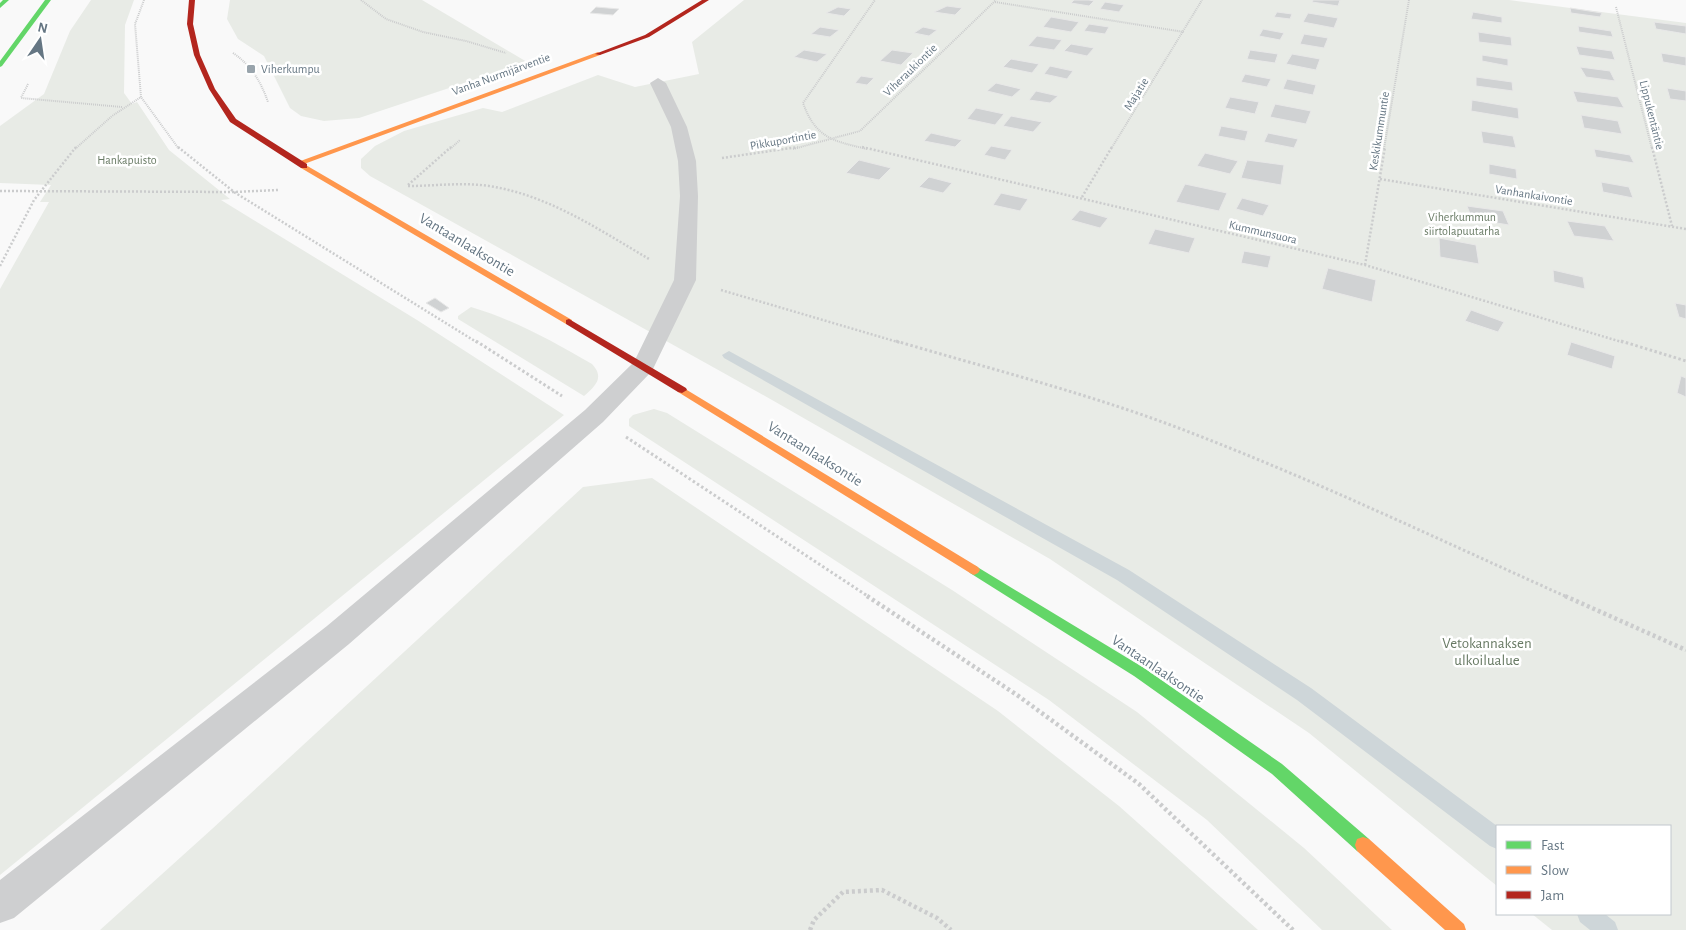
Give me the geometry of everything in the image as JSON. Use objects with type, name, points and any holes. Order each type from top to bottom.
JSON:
[{"type":"main road","points":[[0,6],[6,0]]},
{"type":"main road","points":[[0,65],[48,0]]},
{"type":"main road","name":"Vantaanlaaksontie","points":[[192,0],[190,24],[197,55],[212,89],[233,120],[299,163],[644,366],[1139,672],[1277,769],[1458,930]]},
{"type":"main road","name":"Vanha Nurmijärventie","points":[[299,163],[647,36],[706,0]]},
{"type":"lane","points":[[0,904],[338,634],[594,416],[644,366],[685,280],[689,196],[688,161],[679,127],[658,83]]},
{"type":"path","points":[[144,0],[135,24],[141,97],[177,147],[234,192],[384,283],[594,416],[1017,695],[1139,784],[1293,930]]},
{"type":"path","points":[[361,0],[386,19],[423,32],[466,41],[513,56]]},
{"type":"path","name":"Pikkuportintie","points":[[830,140],[807,116],[804,103],[874,0]]},
{"type":"path","name":"Majatie","points":[[1082,197],[1202,0]]},
{"type":"path","name":"Keskikummuntie","points":[[1365,265],[1409,0]]},
{"type":"path","points":[[995,1],[1184,32]]},
{"type":"path","name":"Viheraukiontie","points":[[830,140],[860,130],[995,1]]},
{"type":"path","name":"Lippukentäntie","points":[[1616,7],[1672,226]]},
{"type":"path","points":[[227,50],[243,59],[251,69],[264,88],[270,108]]},
{"type":"path","points":[[29,83],[21,98],[122,107]]},
{"type":"path","points":[[0,266],[39,192],[80,143],[122,107],[141,97]]},
{"type":"path","name":"Pikkuportintie","points":[[688,161],[792,149],[830,140]]},
{"type":"path","name":"Kummunsuora","points":[[830,140],[1082,197],[1365,265],[1686,362]]},
{"type":"path","name":"Vanhankaivontie","points":[[1380,179],[1686,229]]},
{"type":"path","points":[[401,186],[488,186],[530,196],[574,214],[685,280],[1081,396],[1188,432],[1273,466],[1686,650]]},
{"type":"path","points":[[0,191],[234,192],[280,190]]},
{"type":"path","points":[[810,930],[814,920],[844,892],[882,890],[937,918],[951,930]]},
{"type":"green space","name":"Hankapuisto","points":[[91,0],[134,0],[125,25],[124,93],[132,104],[137,102],[169,150],[230,199],[221,200],[417,320],[564,415],[0,875],[0,289],[49,202],[40,202],[51,185],[0,183],[0,126],[44,94],[70,31]]},
{"type":"green space","points":[[230,0],[422,0],[527,62],[359,118],[324,121],[301,116],[290,108],[264,56],[238,39],[227,19]]},
{"type":"green space","points":[[744,0],[1509,0],[1686,23],[1686,930],[1552,930],[1533,915],[1671,915],[1671,825],[1496,825],[1496,885],[1309,733],[1050,559],[765,396],[370,176],[361,168],[361,159],[375,146],[404,131],[483,108],[502,112],[598,75],[635,87],[699,74],[692,42]]},
{"type":"green space","points":[[471,307],[487,312],[548,339],[592,364],[598,373],[597,382],[584,396],[458,319],[458,316]]},
{"type":"green space","points":[[654,409],[667,413],[952,590],[1137,712],[1304,848],[1392,930],[1322,930],[1207,820],[1049,700],[629,426],[629,419],[633,415]]},
{"type":"green space","points":[[652,478],[998,711],[1119,806],[1258,930],[100,930],[583,487]]},
{"type":"building","points":[[1074,0],[1094,1],[1089,6],[1071,3]]},
{"type":"building","points":[[1313,0],[1340,0],[1338,6],[1312,2]]},
{"type":"building","points":[[1105,2],[1124,5],[1119,12],[1100,9]]},
{"type":"building","points":[[947,6],[962,8],[955,15],[934,12]]},
{"type":"building","points":[[596,7],[619,9],[613,15],[590,13]]},
{"type":"building","points":[[838,7],[851,9],[844,16],[826,13]]},
{"type":"building","points":[[1570,8],[1602,13],[1600,17],[1571,13]]},
{"type":"building","points":[[1277,12],[1292,14],[1290,19],[1274,17]]},
{"type":"building","points":[[1473,12],[1502,17],[1502,23],[1471,19]]},
{"type":"building","points":[[1308,13],[1338,18],[1334,28],[1303,22]]},
{"type":"building","points":[[1051,17],[1079,22],[1071,32],[1043,27]]},
{"type":"building","points":[[1654,22],[1686,26],[1686,34],[1656,29]]},
{"type":"building","points":[[1089,24],[1109,27],[1105,34],[1084,31]]},
{"type":"building","points":[[1578,26],[1611,31],[1613,37],[1579,32]]},
{"type":"building","points":[[820,27],[839,30],[830,37],[811,34]]},
{"type":"building","points":[[923,27],[937,30],[929,36],[914,33]]},
{"type":"building","points":[[1263,29],[1284,33],[1280,40],[1259,36]]},
{"type":"building","points":[[1478,32],[1511,37],[1512,46],[1479,42]]},
{"type":"building","points":[[1304,34],[1328,38],[1324,48],[1300,44]]},
{"type":"building","points":[[1037,36],[1062,40],[1054,50],[1028,46]]},
{"type":"building","points":[[1071,44],[1094,48],[1087,56],[1064,51]]},
{"type":"building","points":[[1576,46],[1612,51],[1615,60],[1579,55]]},
{"type":"building","points":[[804,50],[827,54],[817,62],[794,57]]},
{"type":"building","points":[[892,50],[913,53],[901,65],[880,61]]},
{"type":"building","points":[[1250,50],[1278,54],[1275,63],[1247,59]]},
{"type":"building","points":[[1661,53],[1686,57],[1686,66],[1663,62]]},
{"type":"building","points":[[1292,54],[1320,59],[1316,70],[1286,64]]},
{"type":"building","points":[[1482,55],[1508,59],[1508,66],[1482,61]]},
{"type":"building","points":[[1011,59],[1039,64],[1032,73],[1003,67]]},
{"type":"building","points":[[1050,66],[1073,71],[1067,79],[1044,74]]},
{"type":"building","points":[[1580,67],[1610,71],[1615,81],[1586,77]]},
{"type":"building","points":[[1245,74],[1271,79],[1267,87],[1241,82]]},
{"type":"building","points":[[861,76],[874,78],[867,85],[855,83]]},
{"type":"building","points":[[1476,77],[1512,82],[1513,91],[1476,86]]},
{"type":"building","points":[[1287,79],[1316,85],[1313,95],[1283,89]]},
{"type":"building","points":[[996,83],[1021,89],[1012,97],[987,91]]},
{"type":"building","points":[[1667,88],[1686,91],[1686,101],[1670,99]]},
{"type":"building","points":[[1036,91],[1058,96],[1050,103],[1029,100]]},
{"type":"building","points":[[1573,91],[1618,97],[1624,108],[1577,102]]},
{"type":"building","points":[[1230,97],[1259,102],[1255,114],[1225,108]]},
{"type":"building","points":[[1472,100],[1518,108],[1519,119],[1471,111]]},
{"type":"building","points":[[1275,104],[1311,111],[1306,124],[1270,117]]},
{"type":"building","points":[[976,108],[1004,114],[995,125],[967,119]]},
{"type":"building","points":[[1581,115],[1618,121],[1622,134],[1584,128]]},
{"type":"building","points":[[1011,116],[1042,122],[1033,132],[1003,126]]},
{"type":"building","points":[[1221,126],[1248,131],[1245,141],[1218,136]]},
{"type":"building","points":[[1481,131],[1513,136],[1516,148],[1483,143]]},
{"type":"building","points":[[931,133],[962,140],[955,147],[924,141]]},
{"type":"building","points":[[1268,133],[1298,139],[1294,148],[1264,142]]},
{"type":"building","points":[[991,146],[1012,150],[1005,160],[984,155]]},
{"type":"building","points":[[1594,149],[1630,155],[1634,163],[1596,157]]},
{"type":"building","points":[[1205,153],[1238,161],[1230,174],[1197,166]]},
{"type":"building","points":[[859,160],[891,168],[879,180],[846,173]]},
{"type":"building","points":[[1247,160],[1284,165],[1281,185],[1241,178]]},
{"type":"building","points":[[1489,164],[1516,169],[1517,179],[1489,174]]},
{"type":"building","points":[[929,177],[952,183],[943,193],[919,187]]},
{"type":"building","points":[[1601,182],[1629,187],[1633,198],[1603,192]]},
{"type":"building","points":[[1185,184],[1227,193],[1219,211],[1176,202]]},
{"type":"building","points":[[1001,193],[1028,199],[1020,211],[993,205]]},
{"type":"building","points":[[1242,198],[1269,205],[1263,216],[1236,209]]},
{"type":"building","points":[[1467,206],[1503,211],[1509,225],[1472,219]]},
{"type":"building","points":[[1080,210],[1108,218],[1100,228],[1071,220]]},
{"type":"building","points":[[1567,221],[1605,226],[1614,241],[1574,236]]},
{"type":"building","points":[[1155,229],[1195,238],[1189,253],[1148,244]]},
{"type":"building","points":[[1439,238],[1476,245],[1479,264],[1440,257]]},
{"type":"building","points":[[1244,251],[1271,256],[1268,268],[1241,263]]},
{"type":"building","points":[[1328,268],[1376,280],[1372,302],[1322,289]]},
{"type":"building","points":[[1553,270],[1583,277],[1585,289],[1554,282]]},
{"type":"building","points":[[435,298],[449,308],[441,312],[426,303]]},
{"type":"building","points":[[1675,303],[1686,305],[1686,319],[1679,317]]},
{"type":"building","points":[[1471,310],[1504,322],[1498,332],[1465,321]]},
{"type":"building","points":[[1571,342],[1615,356],[1612,369],[1567,355]]},
{"type":"building","points":[[1681,376],[1686,378],[1686,397],[1677,393]]},
{"type":"waterway","points":[[729,355],[1123,575],[1304,694],[1496,838]]},
{"type":"waterway","points":[[1589,915],[1607,930]]},
{"type":"traffic: fast","points":[[0,6],[6,0]]},
{"type":"traffic: fast","points":[[0,65],[48,0]]},
{"type":"traffic: fast","points":[[974,570],[1139,672],[1277,769],[1363,845]]},
{"type":"traffic: slow","points":[[299,163],[598,54]]},
{"type":"traffic: slow","points":[[304,166],[569,322]]},
{"type":"traffic: slow","points":[[682,390],[974,570]]},
{"type":"traffic: slow","points":[[1363,845],[1458,930]]},
{"type":"traffic: jam","points":[[192,0],[190,24],[197,55],[212,89],[233,120],[304,166]]},
{"type":"traffic: jam","points":[[598,54],[647,36],[706,0]]},
{"type":"traffic: jam","points":[[569,322],[682,390]]},
{"type":"place","name":"Viherkumpu","points":[[251,69]]},
{"type":"park label","name":"Viherkummun siirtolapuutarha","points":[[1462,224]]},
{"type":"park label","name":"Vetokannaksen ulkoilualue","points":[[1487,652]]}]
